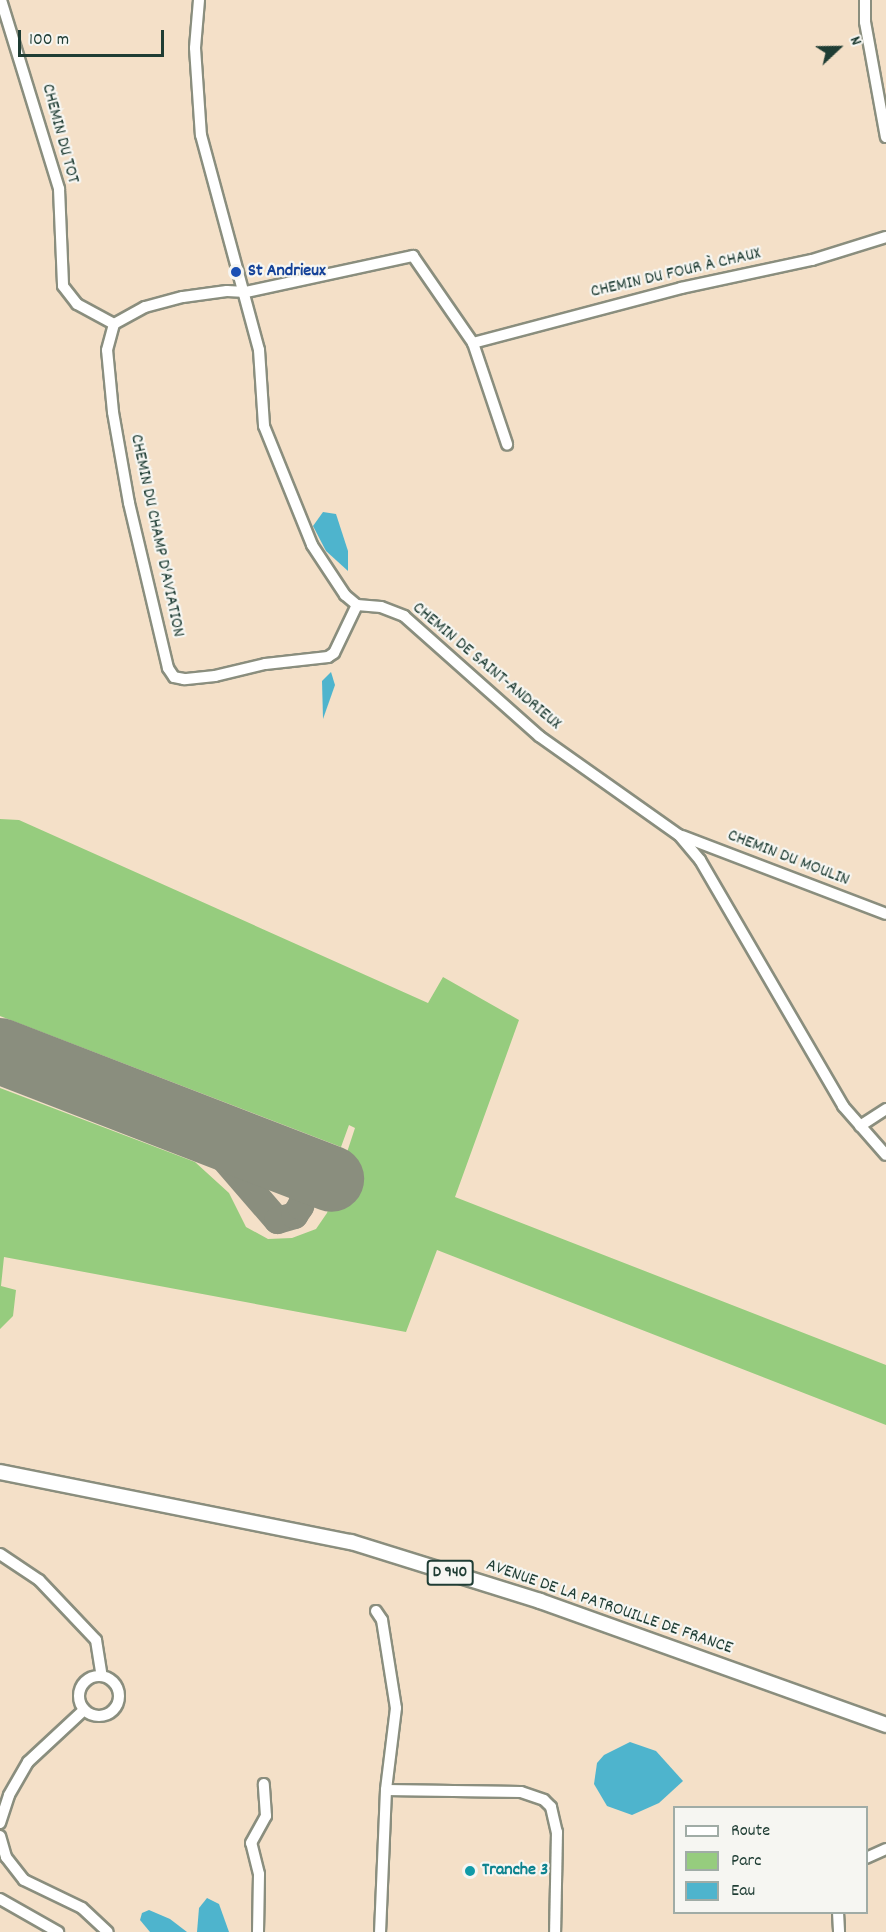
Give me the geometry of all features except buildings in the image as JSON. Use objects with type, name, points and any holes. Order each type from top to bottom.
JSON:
[{"type":"main road","name":"AVENUE DE LA PATROUILLE DE FRANCE","points":[[0,1472],[351,1542],[540,1601],[886,1725]]},
{"type":"street","name":"CHEMIN DU TOT","points":[[1,0],[58,189],[63,286],[68,298],[114,324]]},
{"type":"street","points":[[199,0],[195,48],[201,135],[246,292],[259,350],[264,426],[274,456],[312,545],[345,595],[357,605]]},
{"type":"street","points":[[865,0],[865,22],[886,137]]},
{"type":"street","name":"CHEMIN DU FOUR À CHAUX","points":[[473,343],[681,288],[812,260],[886,237]]},
{"type":"street","points":[[114,324],[145,307],[183,297],[227,291],[246,292],[413,256],[473,343],[507,444]]},
{"type":"street","name":"CHEMIN DU CHAMP D'AVIATION","points":[[114,324],[107,350],[113,412],[129,503],[168,668],[174,676],[184,680],[215,676],[265,664],[328,657],[334,653],[357,605]]},
{"type":"street","name":"CHEMIN DE SAINT-ANDRIEUX","points":[[357,605],[381,607],[404,616],[539,736],[679,835],[700,860],[843,1106],[886,1155]]},
{"type":"street","name":"CHEMIN DU MOULIN","points":[[679,835],[886,914]]},
{"type":"street","points":[[860,1126],[886,1109]]},
{"type":"street","points":[[0,1554],[39,1580],[96,1640],[102,1676],[117,1686],[118,1703],[104,1715],[84,1710],[79,1701],[81,1686],[86,1680],[102,1676]]},
{"type":"street","points":[[376,1611],[382,1620],[396,1708],[386,1790],[380,1932]]},
{"type":"street","points":[[0,1823],[9,1795],[28,1762],[84,1710]]},
{"type":"street","points":[[258,1932],[259,1874],[251,1843],[266,1816],[264,1784]]},
{"type":"street","points":[[386,1790],[521,1792],[544,1800],[551,1807],[557,1832],[555,1932]]},
{"type":"street","points":[[0,1836],[6,1857],[24,1880],[82,1908],[108,1932]]},
{"type":"street","points":[[868,1858],[886,1849]]},
{"type":"street","points":[[0,1899],[58,1932]]},
{"type":"street","points":[[838,1914],[840,1932]]},
{"type":"green space","points":[[0,819],[19,820],[428,1003],[443,977],[519,1020],[455,1197],[886,1365],[886,1425],[437,1250],[406,1332],[4,1257],[1,1286],[16,1290],[13,1316],[0,1329],[0,1088],[195,1162],[229,1193],[246,1227],[268,1239],[292,1238],[316,1229],[327,1213],[355,1128],[349,1125],[341,1147],[0,1016]]},
{"type":"water","points":[[323,512],[336,514],[348,551],[348,571],[326,551],[313,526]]},
{"type":"water","points":[[331,672],[335,685],[323,719],[322,681]]},
{"type":"water","points":[[630,1742],[656,1751],[683,1781],[659,1803],[632,1815],[607,1806],[594,1784],[597,1763],[604,1755]]},
{"type":"water","points":[[207,1898],[219,1904],[229,1932],[197,1932],[199,1908]]},
{"type":"water","points":[[149,1910],[170,1919],[187,1932],[150,1932],[140,1920],[142,1913]]},
{"type":"taxiway","points":[[188,1124],[205,1137],[277,1220],[294,1215],[300,1206],[308,1184],[307,1176],[299,1167]]},
{"type":"runway","points":[[0,1051],[331,1179]]},
{"type":"place","name":"St Andrieux","points":[[236,272]]},
{"type":"place","name":"Tranche 3","points":[[470,1871]]}]
